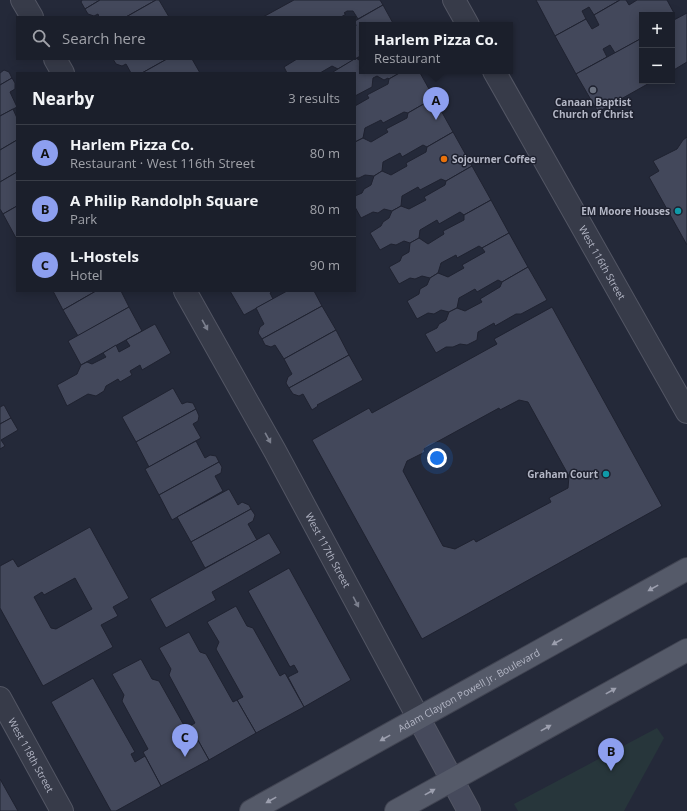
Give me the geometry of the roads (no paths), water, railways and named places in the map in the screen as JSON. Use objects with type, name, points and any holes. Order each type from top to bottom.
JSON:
[{"type":"main road","name":"Adam Clayton Powell Jr. Boulevard","points":[[251,811],[687,569]]},
{"type":"main road","points":[[396,811],[687,650]]},
{"type":"main road","name":"West 117th Street","points":[[419,719],[469,811]]},
{"type":"street","points":[[22,0],[31,16]]},
{"type":"street","points":[[454,0],[466,22]]},
{"type":"street","points":[[56,60],[62,72]]},
{"type":"street","name":"West 116th Street","points":[[496,74],[687,412]]},
{"type":"street","name":"West 117th Street","points":[[187,292],[275,451],[419,719]]},
{"type":"street","name":"West 118th Street","points":[[0,698],[62,811]]},
{"type":"place","name":"Canaan Baptist Church of Christ","points":[[593,90]]},
{"type":"place","name":"Harlem Pizza Co.","points":[[436,120]]},
{"type":"place","name":"Sojourner Coffee","points":[[444,159]]},
{"type":"place","name":"EM Moore Houses","points":[[678,211]]},
{"type":"place","name":"Graham Court","points":[[606,474]]},
{"type":"place","name":"L-Hostels","points":[[185,757]]},
{"type":"place","name":"A Philip Randolph Square","points":[[611,771]]}]
